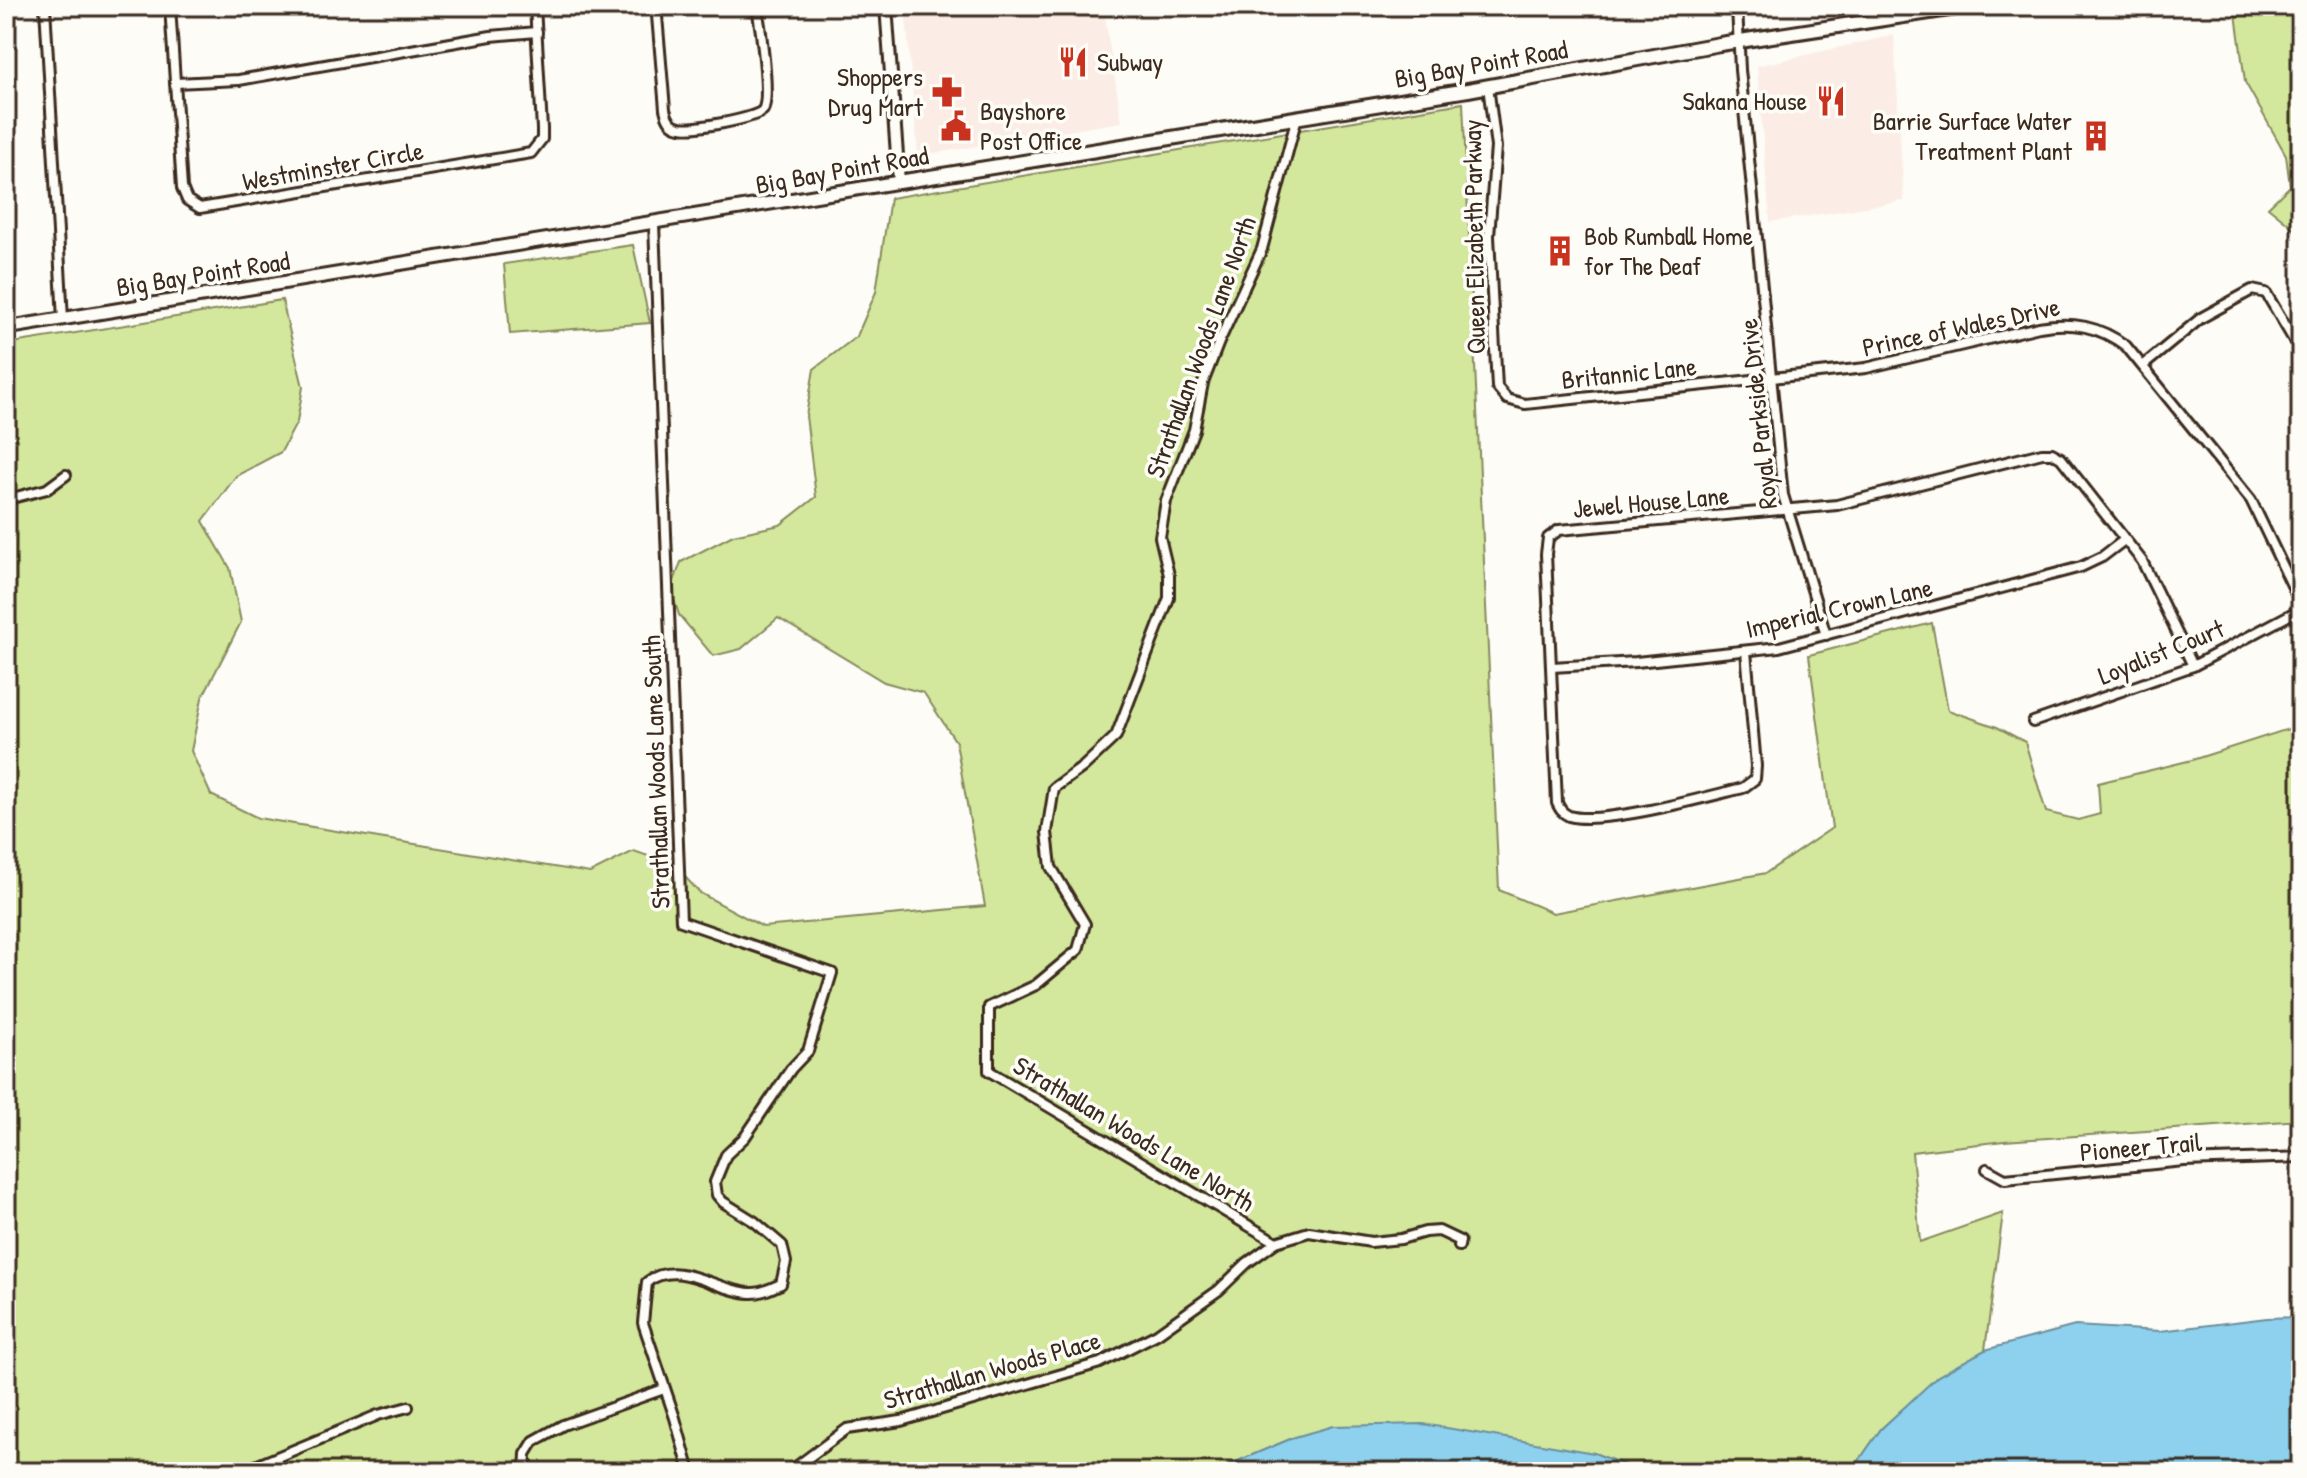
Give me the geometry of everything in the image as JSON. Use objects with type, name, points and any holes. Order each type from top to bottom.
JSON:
[{"type":"main road","name":"Big Bay Point Road","points":[[6,328],[1488,86],[1739,41],[1969,6]]},
{"type":"street","points":[[45,6],[63,319]]},
{"type":"street","name":"Westminster Circle","points":[[170,6],[182,188],[192,205],[209,207],[531,153],[542,139],[535,6]]},
{"type":"street","points":[[660,6],[657,16],[665,109],[670,122],[688,128],[754,116],[764,107],[766,92],[757,6]]},
{"type":"street","points":[[886,6],[899,182]]},
{"type":"street","points":[[1410,6],[1416,10],[1438,6]]},
{"type":"street","name":"Royal Parkside Drive","points":[[1737,6],[1787,511],[1826,635]]},
{"type":"street","points":[[175,83],[239,80],[491,36],[537,32]]},
{"type":"street","name":"Queen Elizabeth Parkway","points":[[1488,86],[1496,139],[1489,236],[1497,387]]},
{"type":"street","name":"Strathallan Woods Lane North","points":[[1276,1242],[989,1071],[989,1007],[1036,985],[1078,950],[1085,924],[1051,867],[1047,832],[1054,788],[1083,767],[1116,736],[1169,598],[1169,575],[1160,537],[1166,501],[1194,430],[1203,383],[1262,249],[1297,117]]},
{"type":"street","name":"Strathallan Woods Lane South","points":[[654,224],[681,921],[832,973],[808,1051],[791,1069],[745,1137],[726,1155],[715,1182],[717,1195],[723,1202],[755,1222],[782,1245],[786,1262],[781,1284],[754,1294],[722,1288],[675,1272],[658,1273],[647,1282],[643,1323],[690,1472]]},
{"type":"street","points":[[2144,365],[2201,318],[2252,290],[2266,293],[2301,352]]},
{"type":"street","name":"Prince of Wales Drive","points":[[1772,378],[1866,368],[2054,324],[2084,325],[2112,336],[2144,365],[2255,505],[2301,607]]},
{"type":"street","name":"Britannic Lane","points":[[1497,387],[1507,399],[1525,404],[1772,378]]},
{"type":"street","name":"Jewel House Lane","points":[[1746,651],[1755,779],[1743,788],[1620,815],[1571,817],[1562,812],[1557,803],[1546,554],[1548,538],[1559,530],[1837,505],[2052,453],[2061,458],[2123,541],[2142,561],[2193,666]]},
{"type":"street","points":[[6,504],[12,498],[47,489],[66,475]]},
{"type":"street","name":"Imperial Crown Lane","points":[[1552,667],[1779,647],[2084,567],[2123,541]]},
{"type":"street","name":"Loyalist Court","points":[[2033,722],[2193,666],[2301,607]]},
{"type":"street","name":"Pioneer Trail","points":[[1987,1169],[2005,1179],[2184,1161],[2301,1157]]},
{"type":"street","name":"Strathallan Woods Place","points":[[789,1472],[847,1429],[901,1421],[1100,1363],[1157,1334],[1219,1290],[1247,1263],[1276,1242],[1309,1232],[1371,1242],[1439,1231],[1460,1241],[1459,1246]]},
{"type":"street","points":[[525,1472],[526,1454],[534,1441],[563,1425],[664,1389]]},
{"type":"street","points":[[241,1472],[378,1415],[408,1407]]},
{"type":"shaded area","points":[[905,6],[1103,6],[1122,122],[918,156]]},
{"type":"shaded area","points":[[1894,35],[1904,201],[1770,222],[1757,66]]},
{"type":"green space","points":[[2235,6],[2262,6],[2282,14],[2301,14],[2301,238],[2268,207],[2290,186],[2286,155],[2245,82]]},
{"type":"green space","points":[[1463,103],[1499,890],[1553,913],[1766,873],[1832,828],[1809,655],[1932,623],[1948,710],[1997,727],[2025,742],[2046,812],[2078,820],[2100,814],[2098,783],[2192,760],[2301,725],[2301,1120],[2004,1141],[1912,1152],[1920,1242],[2003,1213],[1985,1350],[1938,1377],[1881,1429],[1851,1472],[1643,1472],[1594,1453],[1295,1437],[1212,1472],[6,1472],[6,344],[282,300],[303,387],[297,422],[281,452],[236,476],[203,521],[230,568],[241,622],[202,698],[191,751],[211,795],[258,818],[590,873],[634,851],[674,865],[700,893],[763,927],[985,906],[956,742],[924,693],[884,682],[778,618],[741,649],[713,656],[679,615],[671,590],[681,562],[733,535],[780,525],[816,497],[806,416],[814,369],[857,336],[876,292],[890,198]]},
{"type":"green space","points":[[633,245],[650,323],[510,334],[504,264]]},
{"type":"water","points":[[2301,1317],[2301,1472],[1851,1472],[1881,1429],[1938,1376],[1985,1350],[2075,1326],[2160,1331]]},
{"type":"water","points":[[1423,1424],[1594,1453],[1643,1472],[1212,1472],[1295,1437],[1333,1426]]},
{"type":"place","name":"Subway","points":[[1073,62]]},
{"type":"place","name":"Shoppers Drug Mart","points":[[947,92]]},
{"type":"place","name":"Sakana House","points":[[1831,101]]},
{"type":"place","name":"Bayshore Post Office","points":[[956,126]]},
{"type":"place","name":"Barrie Surface Water Treatment Plant","points":[[2096,136]]},
{"type":"place","name":"Bob Rumball Home for The Deaf","points":[[1560,251]]}]
